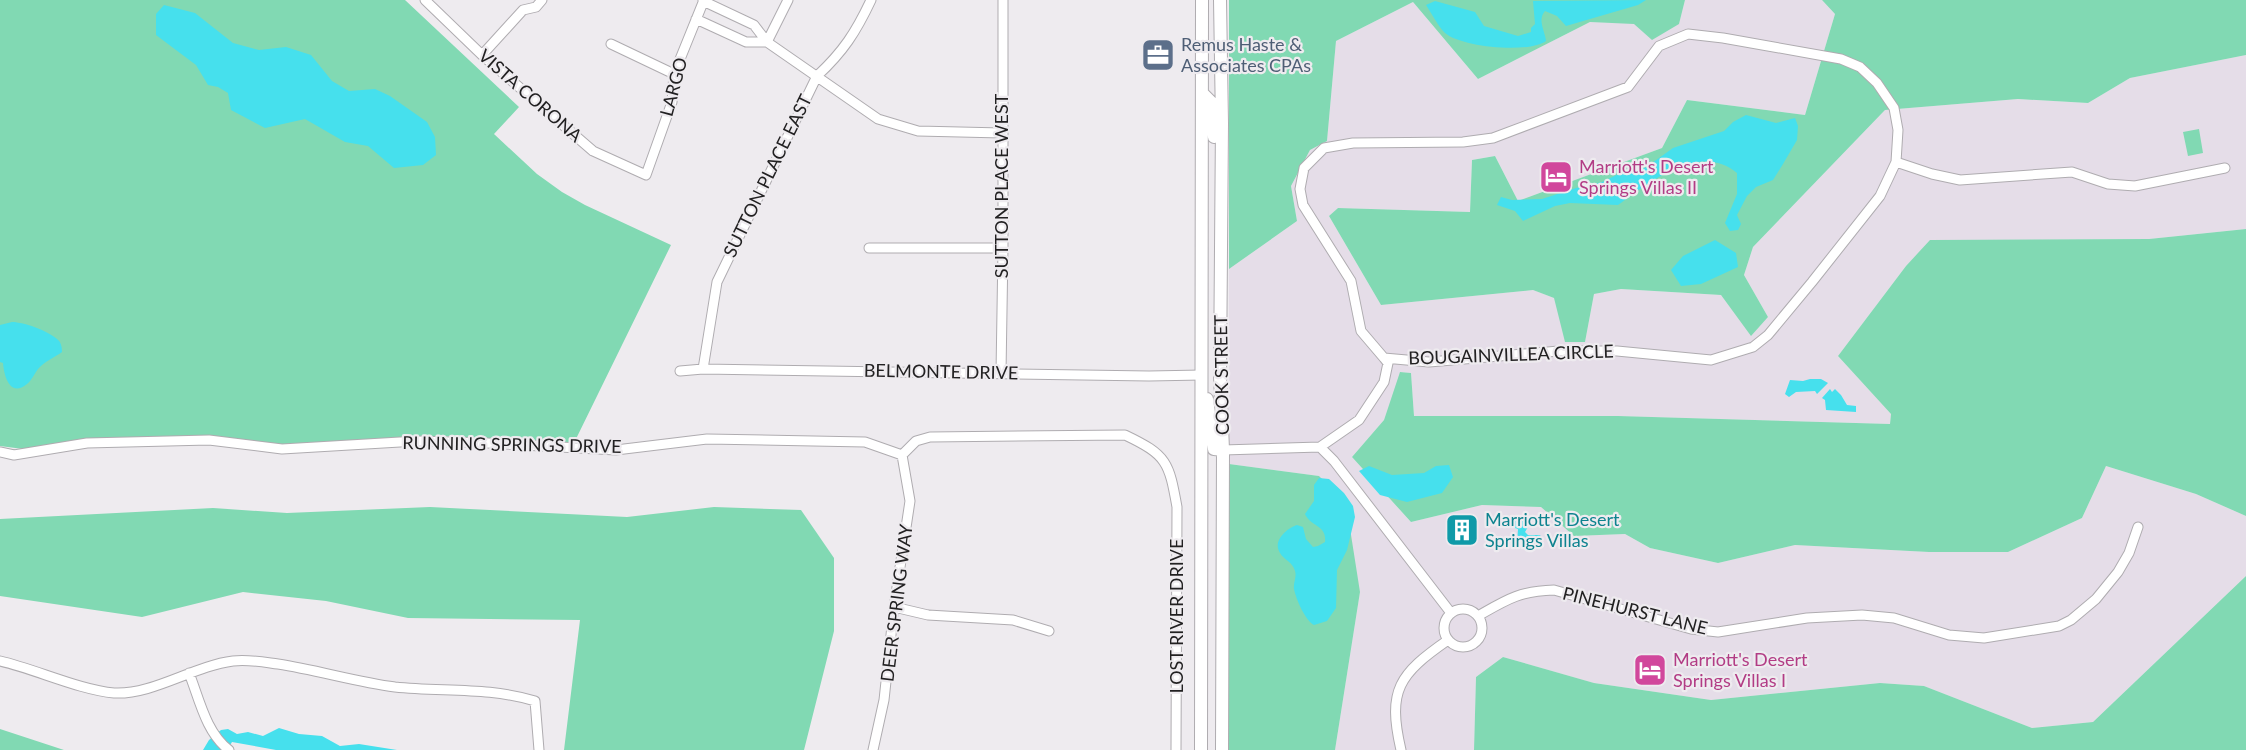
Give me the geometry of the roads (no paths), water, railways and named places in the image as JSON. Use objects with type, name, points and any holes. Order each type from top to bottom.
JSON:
[{"type":"main road","name":"COOK STREET","points":[[1201,750],[1202,0]]},
{"type":"main road","name":"COOK STREET","points":[[1220,0],[1222,750]]},
{"type":"main road","points":[[1202,93],[1211,102],[1213,110],[1215,188],[1221,224]]},
{"type":"main road","points":[[1202,375],[1214,449],[1223,450]]},
{"type":"street","name":"VISTA CORONA","points":[[425,0],[482,55],[592,151],[646,175]]},
{"type":"street","points":[[523,10],[524,0]]},
{"type":"street","points":[[482,55],[523,10],[536,7],[542,0]]},
{"type":"street","points":[[767,42],[788,0]]},
{"type":"street","name":"SUTTON PLACE EAST","points":[[704,369],[717,282],[817,76],[837,58],[859,26],[872,0]]},
{"type":"street","name":"SUTTON PLACE WEST","points":[[1001,373],[1004,249],[1003,0]]},
{"type":"street","points":[[703,1],[754,25],[767,42],[878,118],[918,131],[1002,133]]},
{"type":"street","name":"LARGO","points":[[646,175],[672,102],[674,74],[703,1]]},
{"type":"street","points":[[696,19],[746,42],[767,42]]},
{"type":"street","name":"BOUGAINVILLEA CIRCLE","points":[[1688,34],[1841,59],[1860,67],[1877,83],[1894,108],[1898,130],[1896,162],[1880,196],[1768,335],[1753,347],[1711,360],[1617,351],[1559,351],[1429,362],[1384,358],[1361,330],[1351,281],[1303,205],[1300,189],[1304,168],[1324,148],[1353,143],[1463,142],[1493,138],[1628,87],[1659,46],[1688,34]]},
{"type":"street","points":[[611,44],[674,74]]},
{"type":"street","points":[[1896,162],[1932,174],[1960,180],[2072,172],[2108,184],[2135,186],[2225,168]]},
{"type":"street","points":[[869,248],[1004,249]]},
{"type":"street","points":[[1223,450],[1320,447],[1359,420],[1384,382],[1388,363],[1384,358]]},
{"type":"street","name":"BELMONTE DRIVE","points":[[680,371],[704,369],[1202,375]]},
{"type":"street","name":"LOST RIVER DRIVE","points":[[902,455],[916,441],[930,437],[1125,435],[1152,448],[1166,464],[1173,483],[1177,507],[1176,750]]},
{"type":"street","name":"RUNNING SPRINGS DRIVE","points":[[0,452],[14,455],[87,443],[209,440],[282,449],[417,441],[616,450],[707,439],[865,442],[902,455]]},
{"type":"street","points":[[1320,447],[1334,461],[1451,613]]},
{"type":"street","name":"DEER SPRING WAY","points":[[873,750],[884,700],[894,607],[910,501],[902,455]]},
{"type":"street","name":"PINEHURST LANE","points":[[1478,616],[1510,597],[1531,590],[1554,590],[1691,629],[1718,632],[1807,618],[1863,615],[1894,618],[1948,635],[1984,638],[2027,633],[2059,627],[2096,599],[2118,572],[2129,553],[2138,527]]},
{"type":"street","points":[[894,607],[928,615],[1013,620],[1049,631]]},
{"type":"street","points":[[1456,610],[1468,610],[1478,616],[1481,633],[1475,643],[1464,647],[1448,640],[1444,623],[1451,613],[1456,610]]},
{"type":"street","points":[[1401,750],[1396,730],[1395,697],[1414,666],[1448,640]]},
{"type":"street","points":[[0,661],[113,693],[136,692],[232,661],[254,661],[311,669],[393,687],[512,694],[535,701],[539,750]]},
{"type":"street","points":[[189,673],[212,732],[229,750]]},
{"type":"water","points":[[1646,0],[1638,5],[1566,26],[1557,16],[1545,11],[1542,22],[1546,41],[1537,45],[1510,48],[1479,45],[1453,38],[1442,30],[1426,5],[1435,1],[1475,12],[1484,26],[1518,36],[1531,32],[1535,24],[1533,1]]},
{"type":"water","points":[[164,5],[195,13],[233,43],[259,50],[286,47],[311,55],[332,81],[349,91],[375,89],[390,96],[427,122],[435,137],[436,155],[423,165],[394,168],[368,146],[345,142],[305,119],[265,128],[231,110],[228,93],[218,87],[208,85],[196,65],[156,35],[156,14]]},
{"type":"water","points":[[1746,115],[1776,123],[1795,118],[1798,126],[1797,140],[1773,180],[1756,187],[1747,196],[1737,215],[1741,224],[1738,230],[1730,231],[1725,223],[1737,194],[1737,173],[1722,164],[1707,161],[1691,163],[1675,169],[1644,186],[1618,205],[1570,203],[1555,206],[1523,221],[1515,211],[1497,205],[1501,197],[1512,200],[1542,199],[1602,182],[1625,171],[1645,168],[1673,148],[1724,131],[1733,122]]},
{"type":"water","points":[[1715,240],[1736,253],[1738,267],[1701,284],[1681,286],[1671,270],[1683,256]]},
{"type":"water","points":[[12,322],[29,325],[48,333],[58,340],[62,350],[40,366],[30,381],[21,388],[12,387],[9,384],[3,363],[0,362],[0,325]]},
{"type":"water","points":[[1821,379],[1828,383],[1817,394],[1815,391],[1796,392],[1789,397],[1785,394],[1790,380]]},
{"type":"water","points":[[1830,389],[1832,392],[1835,389],[1847,405],[1856,406],[1856,412],[1826,410],[1825,400],[1822,398]]},
{"type":"water","points":[[1449,465],[1453,477],[1442,493],[1407,502],[1380,495],[1359,471],[1369,466],[1392,475],[1424,473],[1436,466]]},
{"type":"water","points":[[1319,478],[1329,479],[1344,493],[1353,506],[1355,517],[1347,550],[1337,570],[1336,608],[1327,621],[1314,625],[1304,614],[1294,589],[1296,576],[1294,568],[1280,553],[1278,544],[1285,532],[1297,525],[1303,527],[1306,539],[1313,547],[1325,542],[1324,532],[1305,514],[1314,501],[1314,485]]},
{"type":"water","points":[[1514,518],[1518,521],[1526,520],[1529,525],[1525,532],[1528,535],[1540,535],[1541,544],[1517,544],[1518,529],[1507,523]]},
{"type":"water","points":[[279,728],[299,734],[322,736],[340,746],[359,744],[397,750],[276,750],[232,742],[227,750],[203,750],[209,740],[221,730],[228,729],[237,734],[248,732],[263,736]]},
{"type":"place","name":"Remus Haste & Associates CPAs","points":[[1158,55]]},
{"type":"place","name":"Marriott's Desert Springs Villas II","points":[[1556,177]]},
{"type":"place","name":"Marriott's Desert Springs Villas","points":[[1462,530]]},
{"type":"place","name":"Marriott's Desert Springs Villas I","points":[[1650,670]]}]
